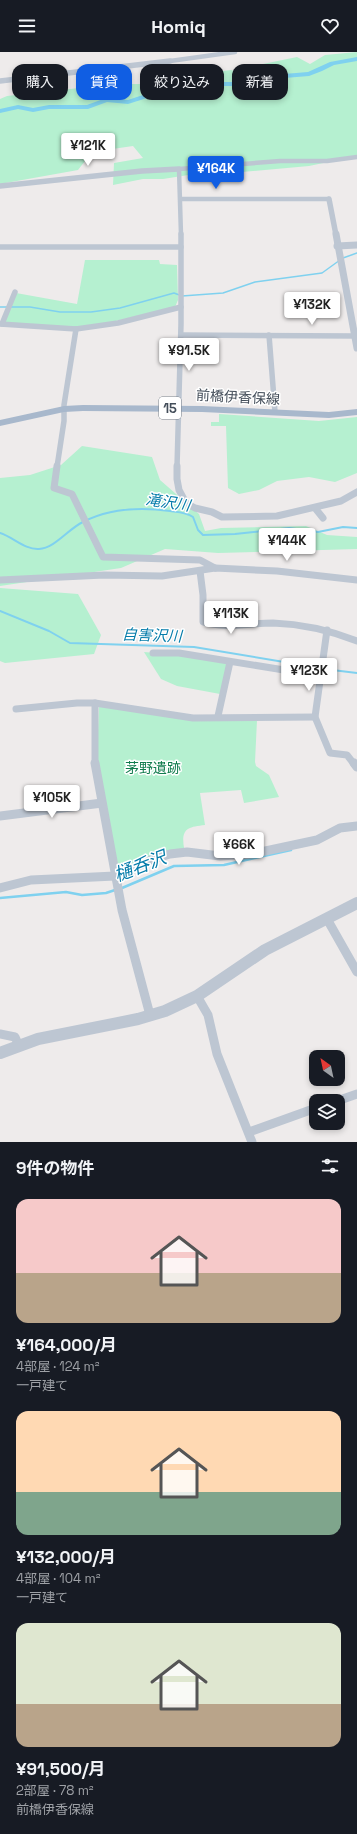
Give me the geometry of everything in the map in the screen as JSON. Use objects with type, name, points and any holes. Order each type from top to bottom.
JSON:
[{"type":"main road","name":"前橋伊香保線","points":[[0,423],[64,409],[180,408],[329,415],[357,412]]},
{"type":"street","points":[[0,81],[220,56],[235,52]]},
{"type":"street","points":[[0,186],[142,171],[280,161],[327,161],[357,156]]},
{"type":"street","points":[[179,169],[182,247],[180,307],[180,408],[178,413],[178,492],[182,499],[188,504],[200,510],[214,511],[222,517],[276,516],[341,501],[356,494]]},
{"type":"street","points":[[181,199],[329,199],[337,246],[356,336],[357,348]]},
{"type":"street","points":[[337,246],[357,246]]},
{"type":"street","points":[[0,247],[182,247]]},
{"type":"street","points":[[15,292],[1,324],[76,329],[118,323],[180,307]]},
{"type":"street","points":[[76,329],[54,488],[72,494],[104,557],[200,560],[215,568]]},
{"type":"street","points":[[181,335],[356,336]]},
{"type":"street","points":[[269,335],[275,412]]},
{"type":"street","points":[[315,508],[323,518]]},
{"type":"street","points":[[0,580],[104,575],[162,576],[215,568],[277,571],[357,580]]},
{"type":"street","points":[[200,571],[203,595],[203,622],[225,625],[290,624],[311,626],[357,641]]},
{"type":"street","points":[[327,630],[315,717],[330,753],[347,755],[357,767]]},
{"type":"street","points":[[153,654],[179,654],[322,675]]},
{"type":"street","points":[[218,716],[230,662]]},
{"type":"street","points":[[16,709],[95,703],[192,718],[218,716],[315,717]]},
{"type":"street","points":[[95,703],[94,757],[102,803],[122,910],[150,1015]]},
{"type":"street","points":[[0,816],[102,803]]},
{"type":"street","points":[[0,888],[31,880],[115,876],[153,859],[170,854],[187,852],[220,856],[236,856],[317,840],[340,828],[357,826]]},
{"type":"street","points":[[0,1053],[59,1034],[165,1011],[198,996],[265,950],[357,903]]},
{"type":"street","points":[[327,919],[357,972]]},
{"type":"street","points":[[198,996],[208,1015],[217,1054],[250,1137],[309,1111]]},
{"type":"street","points":[[0,1034],[15,1038],[19,1046]]},
{"type":"street","points":[[345,1098],[357,1094]]},
{"type":"green space","points":[[357,52],[357,156],[309,166],[219,174],[201,173],[163,179],[143,179],[113,185],[114,163],[143,158],[133,146],[92,152],[78,170],[0,184],[0,99],[7,96],[12,95],[12,100],[68,100],[68,89],[76,88],[76,100],[132,100],[132,84],[140,84],[140,100],[224,100],[224,71],[231,70],[232,100],[288,100],[288,64],[263,64],[297,57],[310,64],[325,55]]},
{"type":"green space","points":[[85,260],[159,260],[160,264],[177,265],[178,300],[175,307],[103,324],[76,328],[4,323],[16,293],[77,304]]},
{"type":"green space","points":[[219,414],[319,421],[357,417],[357,473],[335,482],[309,477],[277,481],[259,490],[239,494],[228,488],[226,426],[211,426],[211,422],[219,422]]},
{"type":"green space","points":[[82,446],[152,457],[160,480],[199,514],[205,531],[221,528],[306,526],[327,535],[357,537],[357,549],[218,553],[165,549],[121,568],[0,586],[0,478],[30,475],[61,465]]},
{"type":"green space","points":[[0,588],[78,594],[101,635],[94,654],[5,663],[0,661]]},
{"type":"green space","points":[[144,652],[179,655],[226,663],[227,665],[220,694],[177,686],[161,679]]},
{"type":"green space","name":"茅野遺跡","points":[[99,706],[190,719],[257,720],[256,766],[269,775],[279,797],[244,803],[241,790],[200,793],[205,825],[187,830],[183,837],[184,848],[120,870],[116,869],[97,758]]},
{"type":"waterway","points":[[0,111],[18,107],[33,110],[49,107],[88,107],[106,100],[128,102],[146,96],[178,93],[207,84],[237,84],[260,78],[309,74],[332,63],[357,59]]},
{"type":"waterway","points":[[343,258],[357,253]]},
{"type":"waterway","points":[[0,307],[30,307],[60,312],[91,312],[120,308],[174,293],[182,296],[223,293],[255,282],[322,273],[340,260]]},
{"type":"waterway","name":"滝沢川","points":[[0,533],[34,549],[45,548],[56,542],[77,525],[93,517],[114,511],[136,509],[159,510],[188,514],[193,517],[198,530],[203,535],[235,534],[289,528],[318,532],[343,527],[357,528]]},
{"type":"waterway","name":"自害沢川","points":[[0,611],[49,631],[70,643],[194,647],[320,668]]},
{"type":"waterway","name":"自害沢川","points":[[324,669],[357,673]]},
{"type":"waterway","name":"樋呑沢","points":[[122,888],[174,866],[224,865],[291,850]]},
{"type":"waterway","name":"樋呑沢","points":[[0,898],[66,892],[82,895],[106,893],[115,890]]}]
